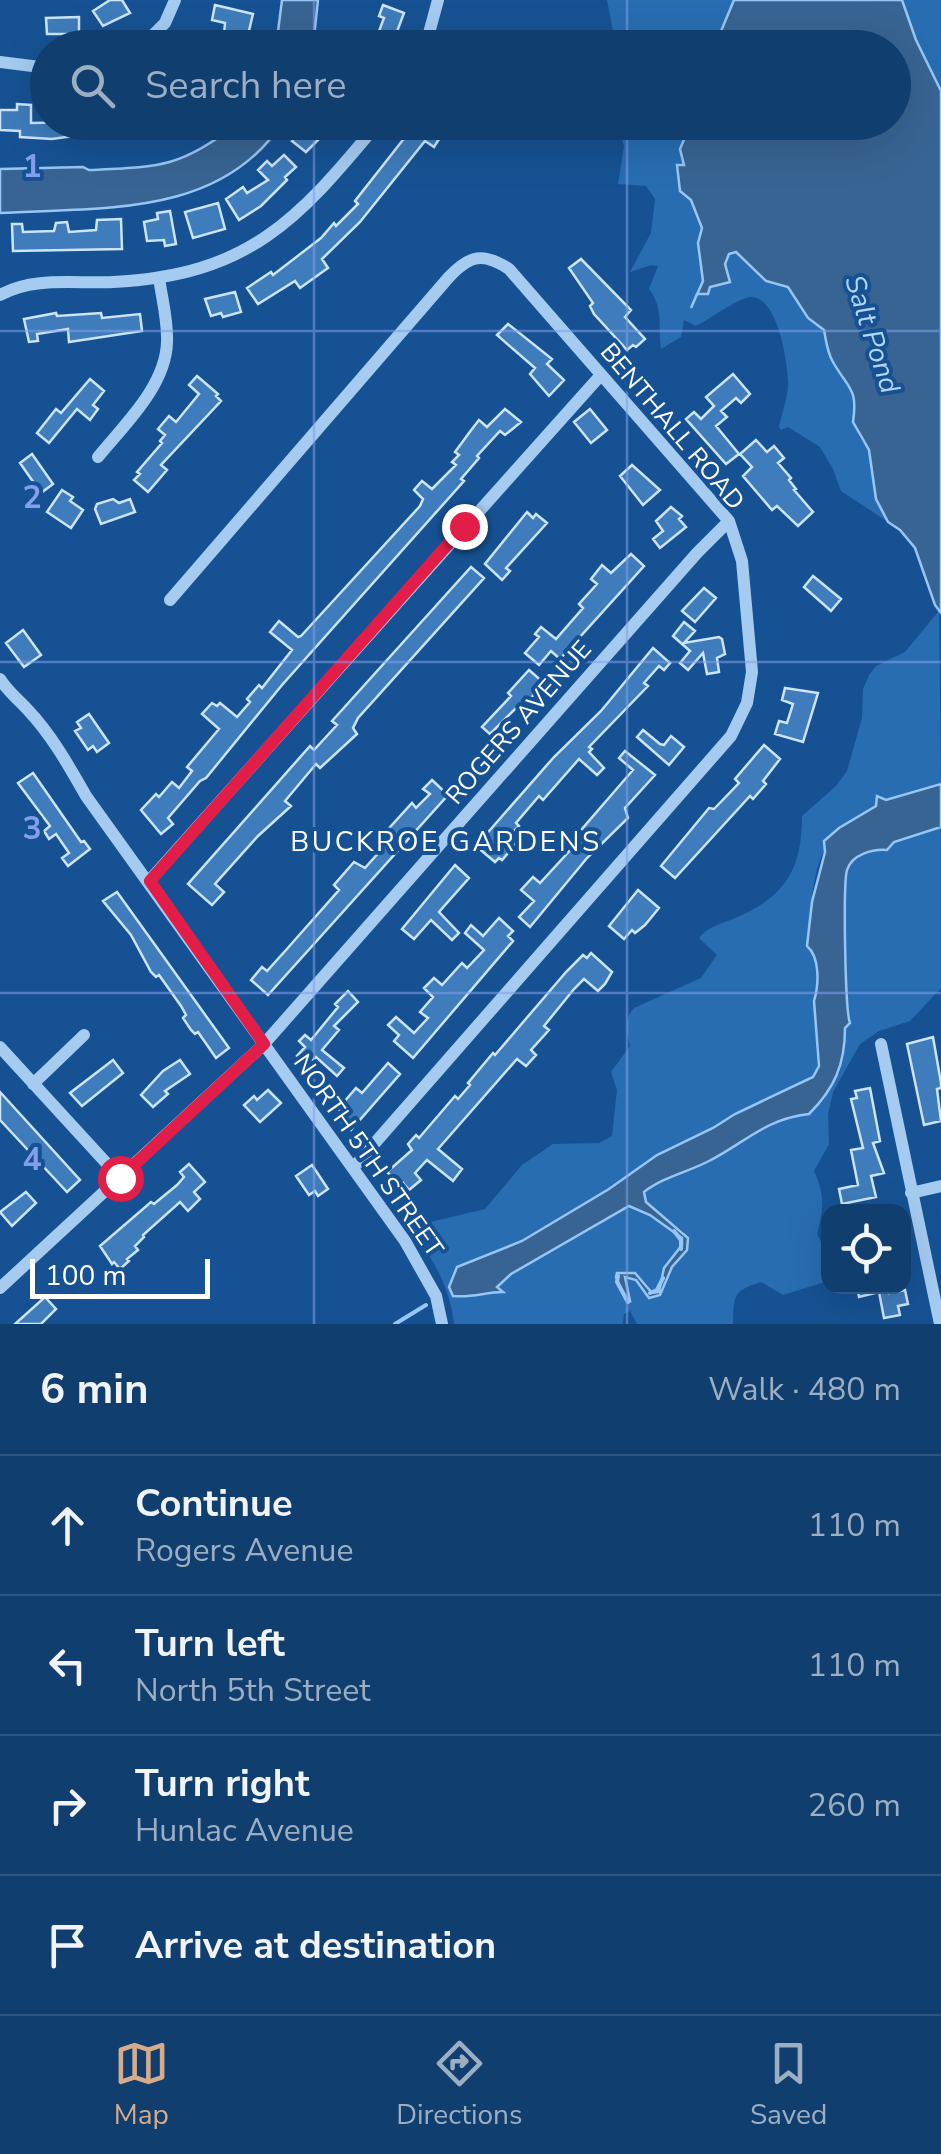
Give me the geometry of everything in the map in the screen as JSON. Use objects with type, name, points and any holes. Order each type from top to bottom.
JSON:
[{"type":"street","points":[[158,30],[175,0]]},
{"type":"street","points":[[430,30],[438,0]]},
{"type":"street","points":[[0,62],[30,66]]},
{"type":"street","points":[[0,295],[14,287],[47,282],[159,278],[212,266],[284,226],[323,190],[364,140]]},
{"type":"street","name":"BENTHALL ROAD","points":[[170,600],[467,260],[490,257],[509,269],[728,522],[742,561],[752,672],[747,703],[731,736],[353,1168]]},
{"type":"street","points":[[98,457],[159,376],[168,344],[159,278]]},
{"type":"street","points":[[150,881],[600,376]]},
{"type":"street","name":"ROGERS AVENUE","points":[[0,1288],[264,1044],[697,552],[728,522]]},
{"type":"street","name":"NORTH 5TH STREET","points":[[0,679],[8,692],[27,708],[422,1268],[436,1296],[442,1324]]},
{"type":"street","points":[[32,1084],[84,1036]]},
{"type":"street","points":[[881,1044],[940,1324]]},
{"type":"street","points":[[0,1047],[120,1178]]},
{"type":"street","points":[[910,1193],[941,1186]]},
{"type":"shaded area","points":[[607,0],[734,0],[722,30],[613,30]]},
{"type":"shaded area","points":[[902,0],[941,0],[941,92],[916,40]]},
{"type":"shaded area","points":[[622,140],[683,140],[684,166],[677,165],[681,194],[691,200],[702,228],[698,243],[703,281],[697,295],[707,294],[729,254],[736,252],[766,281],[788,287],[808,318],[824,330],[830,355],[855,393],[859,437],[869,449],[876,498],[888,522],[841,491],[820,447],[788,427],[779,427],[788,386],[786,359],[775,319],[761,300],[740,300],[696,326],[684,320],[681,337],[661,349],[659,310],[649,289],[658,266],[630,272],[651,233],[655,199],[646,186],[618,184]]},
{"type":"shaded area","points":[[939,611],[941,784],[886,800],[878,797],[877,806],[836,832],[817,870],[811,917],[818,1072],[788,1092],[735,1114],[522,1241],[464,1263],[456,1270],[449,1287],[454,1296],[501,1291],[497,1287],[511,1274],[629,1206],[650,1215],[682,1238],[682,1245],[664,1268],[659,1291],[684,1253],[684,1232],[646,1202],[644,1192],[708,1162],[767,1124],[806,1116],[840,1072],[846,1024],[850,1023],[847,870],[863,854],[887,850],[894,842],[941,827],[941,988],[910,1021],[879,1031],[860,1044],[833,1092],[828,1114],[829,1144],[814,1171],[822,1202],[817,1234],[821,1242],[821,1283],[783,1295],[761,1282],[752,1285],[736,1296],[733,1324],[637,1324],[630,1311],[624,1314],[623,1324],[454,1324],[439,1272],[410,1227],[485,1209],[522,1165],[553,1144],[599,1143],[612,1136],[617,1090],[611,1072],[630,1046],[628,1017],[634,1008],[701,978],[717,955],[699,938],[702,934],[751,911],[787,880],[798,852],[802,816],[847,771],[869,675],[876,666],[905,652]],"holes":[[[618,1273],[635,1273],[652,1293],[658,1292],[650,1298],[636,1280],[624,1277],[630,1298]]]},
{"type":"water","points":[[282,0],[318,0],[315,30],[278,30]]},
{"type":"water","name":"Salt Pond","points":[[734,0],[902,0],[941,91],[941,613],[915,548],[888,522],[876,499],[869,450],[853,422],[853,395],[831,358],[824,330],[808,318],[788,287],[766,281],[736,252],[729,254],[725,264],[730,282],[710,287],[708,294],[697,294],[703,281],[698,243],[702,228],[691,200],[680,191],[677,165],[684,165],[680,149],[684,140],[911,140],[911,30],[722,30]]},
{"type":"water","points":[[215,140],[268,140],[226,176],[192,192],[117,207],[0,213],[0,169],[134,168],[168,162]]},
{"type":"water","points":[[941,784],[941,827],[894,842],[887,850],[864,854],[853,860],[847,870],[845,947],[850,1023],[845,1028],[837,1075],[826,1095],[809,1114],[768,1126],[709,1161],[644,1192],[646,1202],[688,1238],[687,1250],[672,1267],[660,1295],[649,1298],[636,1280],[625,1277],[630,1301],[626,1300],[617,1273],[635,1273],[652,1293],[659,1292],[664,1268],[682,1245],[682,1238],[650,1215],[629,1206],[511,1274],[497,1287],[503,1292],[453,1296],[449,1287],[457,1267],[522,1241],[657,1155],[813,1077],[819,1066],[814,1001],[817,972],[807,946],[824,841],[876,806],[877,796],[886,800]]},
{"type":"building","points":[[110,0],[122,0],[130,13],[103,26],[93,11]]},
{"type":"building","points":[[215,5],[253,14],[249,30],[224,30],[225,23],[212,20]]},
{"type":"building","points":[[383,5],[404,13],[398,30],[379,30],[384,18],[379,16]]},
{"type":"building","points":[[79,17],[79,30],[47,30],[46,18]]},
{"type":"building","points":[[17,104],[30,105],[30,138],[20,137],[20,131],[0,130],[0,110],[17,110]]},
{"type":"building","points":[[293,140],[318,140],[306,152]]},
{"type":"building","points":[[403,140],[438,140],[434,147],[425,141],[360,222],[322,259],[328,268],[300,288],[295,281],[258,304],[247,288],[271,272],[273,275],[334,223],[336,226],[358,204],[355,201]]},
{"type":"building","points":[[284,155],[296,167],[285,177],[287,180],[261,206],[239,220],[226,199],[243,187],[247,193],[268,180],[258,170],[267,161],[272,166]]},
{"type":"building","points":[[218,203],[225,229],[193,238],[185,212]]},
{"type":"building","points":[[170,211],[176,244],[165,246],[164,240],[147,241],[144,222],[158,219],[157,213]]},
{"type":"building","points":[[121,219],[122,249],[13,251],[12,224],[22,224],[23,232],[54,231],[56,223],[67,222],[69,232],[96,230],[97,220]]},
{"type":"building","points":[[581,259],[631,310],[625,317],[645,339],[636,347],[627,350],[594,314],[590,306],[593,303],[569,268]]},
{"type":"building","points":[[235,292],[241,312],[211,316],[205,299]]},
{"type":"building","points":[[56,313],[101,313],[102,318],[140,314],[142,331],[69,342],[68,329],[37,334],[38,341],[29,342],[24,319]]},
{"type":"building","points":[[508,324],[552,359],[547,364],[564,380],[549,396],[530,374],[535,368],[497,335]]},
{"type":"building","points":[[733,374],[750,394],[741,403],[736,398],[721,411],[727,417],[716,426],[739,454],[726,464],[686,419],[694,412],[701,419],[714,406],[706,397]]},
{"type":"building","points":[[197,376],[221,401],[161,465],[167,470],[148,492],[134,480],[140,474],[137,472],[162,443],[165,435],[158,429],[169,416],[176,422],[199,394],[189,385]]},
{"type":"building","points":[[90,379],[104,391],[93,405],[98,409],[90,420],[77,409],[49,443],[37,433],[56,409],[61,413]]},
{"type":"building","points":[[505,409],[521,422],[505,435],[500,431],[477,456],[461,479],[464,481],[282,685],[168,818],[173,824],[161,834],[141,810],[172,782],[179,788],[192,771],[187,767],[219,729],[202,714],[212,703],[220,703],[237,717],[250,702],[247,699],[259,685],[262,688],[292,650],[270,632],[279,621],[301,636],[420,506],[423,499],[414,490],[422,481],[432,489],[456,465],[452,462],[459,455],[455,452],[479,420],[487,427]]},
{"type":"building","points":[[590,409],[607,430],[591,443],[574,422]]},
{"type":"building","points":[[756,440],[767,452],[774,446],[784,458],[778,463],[813,512],[798,526],[777,506],[772,510],[743,476],[752,467],[740,454]]},
{"type":"building","points":[[32,454],[53,484],[41,493],[20,463]]},
{"type":"building","points":[[632,465],[660,490],[643,505],[620,476]]},
{"type":"building","points":[[62,490],[83,510],[71,528],[47,512]]},
{"type":"building","points":[[113,499],[119,503],[130,499],[135,512],[101,524],[97,504]]},
{"type":"building","points":[[671,507],[682,516],[679,519],[686,527],[660,548],[653,539],[663,531],[656,521]]},
{"type":"building","points":[[527,512],[547,523],[506,568],[510,571],[502,580],[485,564]]},
{"type":"building","points":[[631,554],[644,566],[560,659],[551,651],[539,665],[525,653],[539,637],[535,634],[541,627],[556,639],[583,608],[579,604],[597,584],[591,579],[602,565],[611,573]]},
{"type":"building","points":[[471,567],[484,578],[358,718],[353,728],[357,734],[320,768],[316,764],[285,801],[291,806],[215,884],[224,892],[212,905],[188,884],[310,746],[314,750],[337,725],[332,721]]},
{"type":"building","points":[[813,576],[841,599],[831,611],[804,587]]},
{"type":"building","points":[[704,588],[716,598],[695,622],[682,611]]},
{"type":"building","points":[[684,622],[695,631],[684,643],[722,639],[725,654],[717,658],[719,672],[707,674],[703,653],[688,670],[680,663],[690,651],[673,636]]},
{"type":"building","points":[[23,630],[41,655],[24,667],[6,643]]},
{"type":"building","points":[[653,648],[670,663],[664,670],[659,666],[644,683],[648,686],[589,747],[604,768],[597,775],[579,759],[543,800],[539,796],[516,823],[519,826],[515,830],[522,837],[502,860],[495,862],[476,846],[554,757],[601,711]]},
{"type":"building","points":[[529,670],[544,683],[523,707],[520,704],[490,734],[482,727]]},
{"type":"building","points":[[785,688],[818,693],[803,742],[775,734],[779,721],[787,723],[793,704],[782,700]]},
{"type":"building","points":[[89,714],[109,743],[97,752],[93,746],[88,750],[75,731],[81,728],[77,722]]},
{"type":"building","points":[[643,730],[660,744],[664,745],[671,736],[684,747],[669,765],[637,737]]},
{"type":"building","points":[[764,745],[780,759],[763,781],[766,784],[753,799],[750,796],[675,878],[661,866],[709,808],[714,809],[739,783],[735,779]]},
{"type":"building","points":[[625,751],[655,775],[625,808],[628,818],[587,858],[530,927],[519,917],[534,901],[521,890],[533,877],[540,883],[586,833],[582,829],[633,770],[619,758]]},
{"type":"building","points":[[33,773],[90,849],[68,866],[62,858],[69,853],[56,834],[49,839],[44,831],[50,826],[18,783]]},
{"type":"building","points":[[432,780],[448,795],[268,995],[251,980],[262,967],[267,971],[339,890],[334,885],[354,862],[365,868],[388,842],[382,836],[412,803],[416,808],[430,794],[423,789]]},
{"type":"building","points":[[455,865],[469,878],[439,912],[459,933],[452,940],[431,920],[414,939],[402,929]]},
{"type":"building","points":[[638,890],[659,908],[645,925],[635,933],[632,930],[624,939],[609,926]]},
{"type":"building","points":[[117,892],[229,1048],[216,1058],[198,1032],[191,1030],[181,1006],[159,975],[151,972],[131,935],[103,901]]},
{"type":"building","points":[[499,918],[513,931],[508,936],[513,941],[413,1058],[394,1041],[399,1035],[388,1025],[396,1017],[414,1033],[428,1018],[420,1012],[433,997],[424,988],[434,978],[442,985],[462,963],[467,968],[484,950],[465,933],[471,925],[483,936]]},
{"type":"building","points":[[591,953],[612,972],[605,984],[598,991],[584,979],[544,1026],[549,1030],[531,1050],[536,1055],[526,1066],[517,1059],[438,1149],[462,1169],[453,1181],[427,1160],[415,1173],[421,1180],[409,1190],[403,1183],[400,1185],[387,1172],[412,1150],[408,1144],[416,1135],[419,1138],[455,1096],[458,1099],[493,1053],[566,972],[583,955],[587,958]]},
{"type":"building","points":[[348,991],[358,1002],[334,1026],[339,1030],[322,1050],[344,1068],[337,1076],[316,1057],[308,1066],[297,1056],[305,1047],[299,1041],[305,1035],[311,1040]]},
{"type":"building","points":[[933,1037],[941,1083],[937,1089],[941,1121],[924,1125],[907,1044]]},
{"type":"building","points":[[113,1060],[123,1073],[82,1106],[70,1093]]},
{"type":"building","points":[[180,1060],[190,1074],[165,1091],[168,1094],[153,1107],[141,1095],[163,1071]]},
{"type":"building","points":[[388,1063],[400,1074],[351,1130],[340,1121],[345,1115],[338,1109],[356,1088],[362,1093]]},
{"type":"building","points":[[870,1088],[880,1141],[873,1143],[884,1173],[871,1176],[876,1197],[842,1204],[839,1189],[858,1185],[851,1150],[863,1148],[851,1099],[857,1098],[855,1091]]},
{"type":"building","points":[[268,1090],[281,1103],[260,1122],[244,1105]]},
{"type":"building","points":[[0,1092],[80,1180],[67,1192],[0,1120]]},
{"type":"building","points":[[189,1164],[205,1182],[194,1192],[200,1199],[188,1211],[180,1202],[143,1235],[129,1261],[120,1269],[112,1264],[100,1246],[177,1185],[184,1177],[180,1172]]},
{"type":"building","points":[[312,1165],[328,1189],[318,1196],[315,1191],[309,1195],[296,1176]]},
{"type":"building","points":[[26,1192],[36,1203],[12,1226],[0,1212]]},
{"type":"building","points":[[879,1294],[906,1294],[908,1304],[898,1306],[900,1315],[884,1318]]},
{"type":"building","points":[[45,1297],[56,1309],[41,1324],[15,1324]]},
{"type":"waterway","points":[[674,1231],[681,1240],[681,1249]]},
{"type":"waterway","points":[[618,1276],[617,1282],[628,1302]]},
{"type":"waterway","points":[[650,1293],[657,1290],[663,1278]]},
{"type":"waterway","points":[[395,1324],[426,1305]]},
{"type":"district","name":"BUCKROE GARDENS","points":[[446,841]]},
{"type":"route","points":[[120,1178],[264,1044],[150,881],[464,526]]}]
